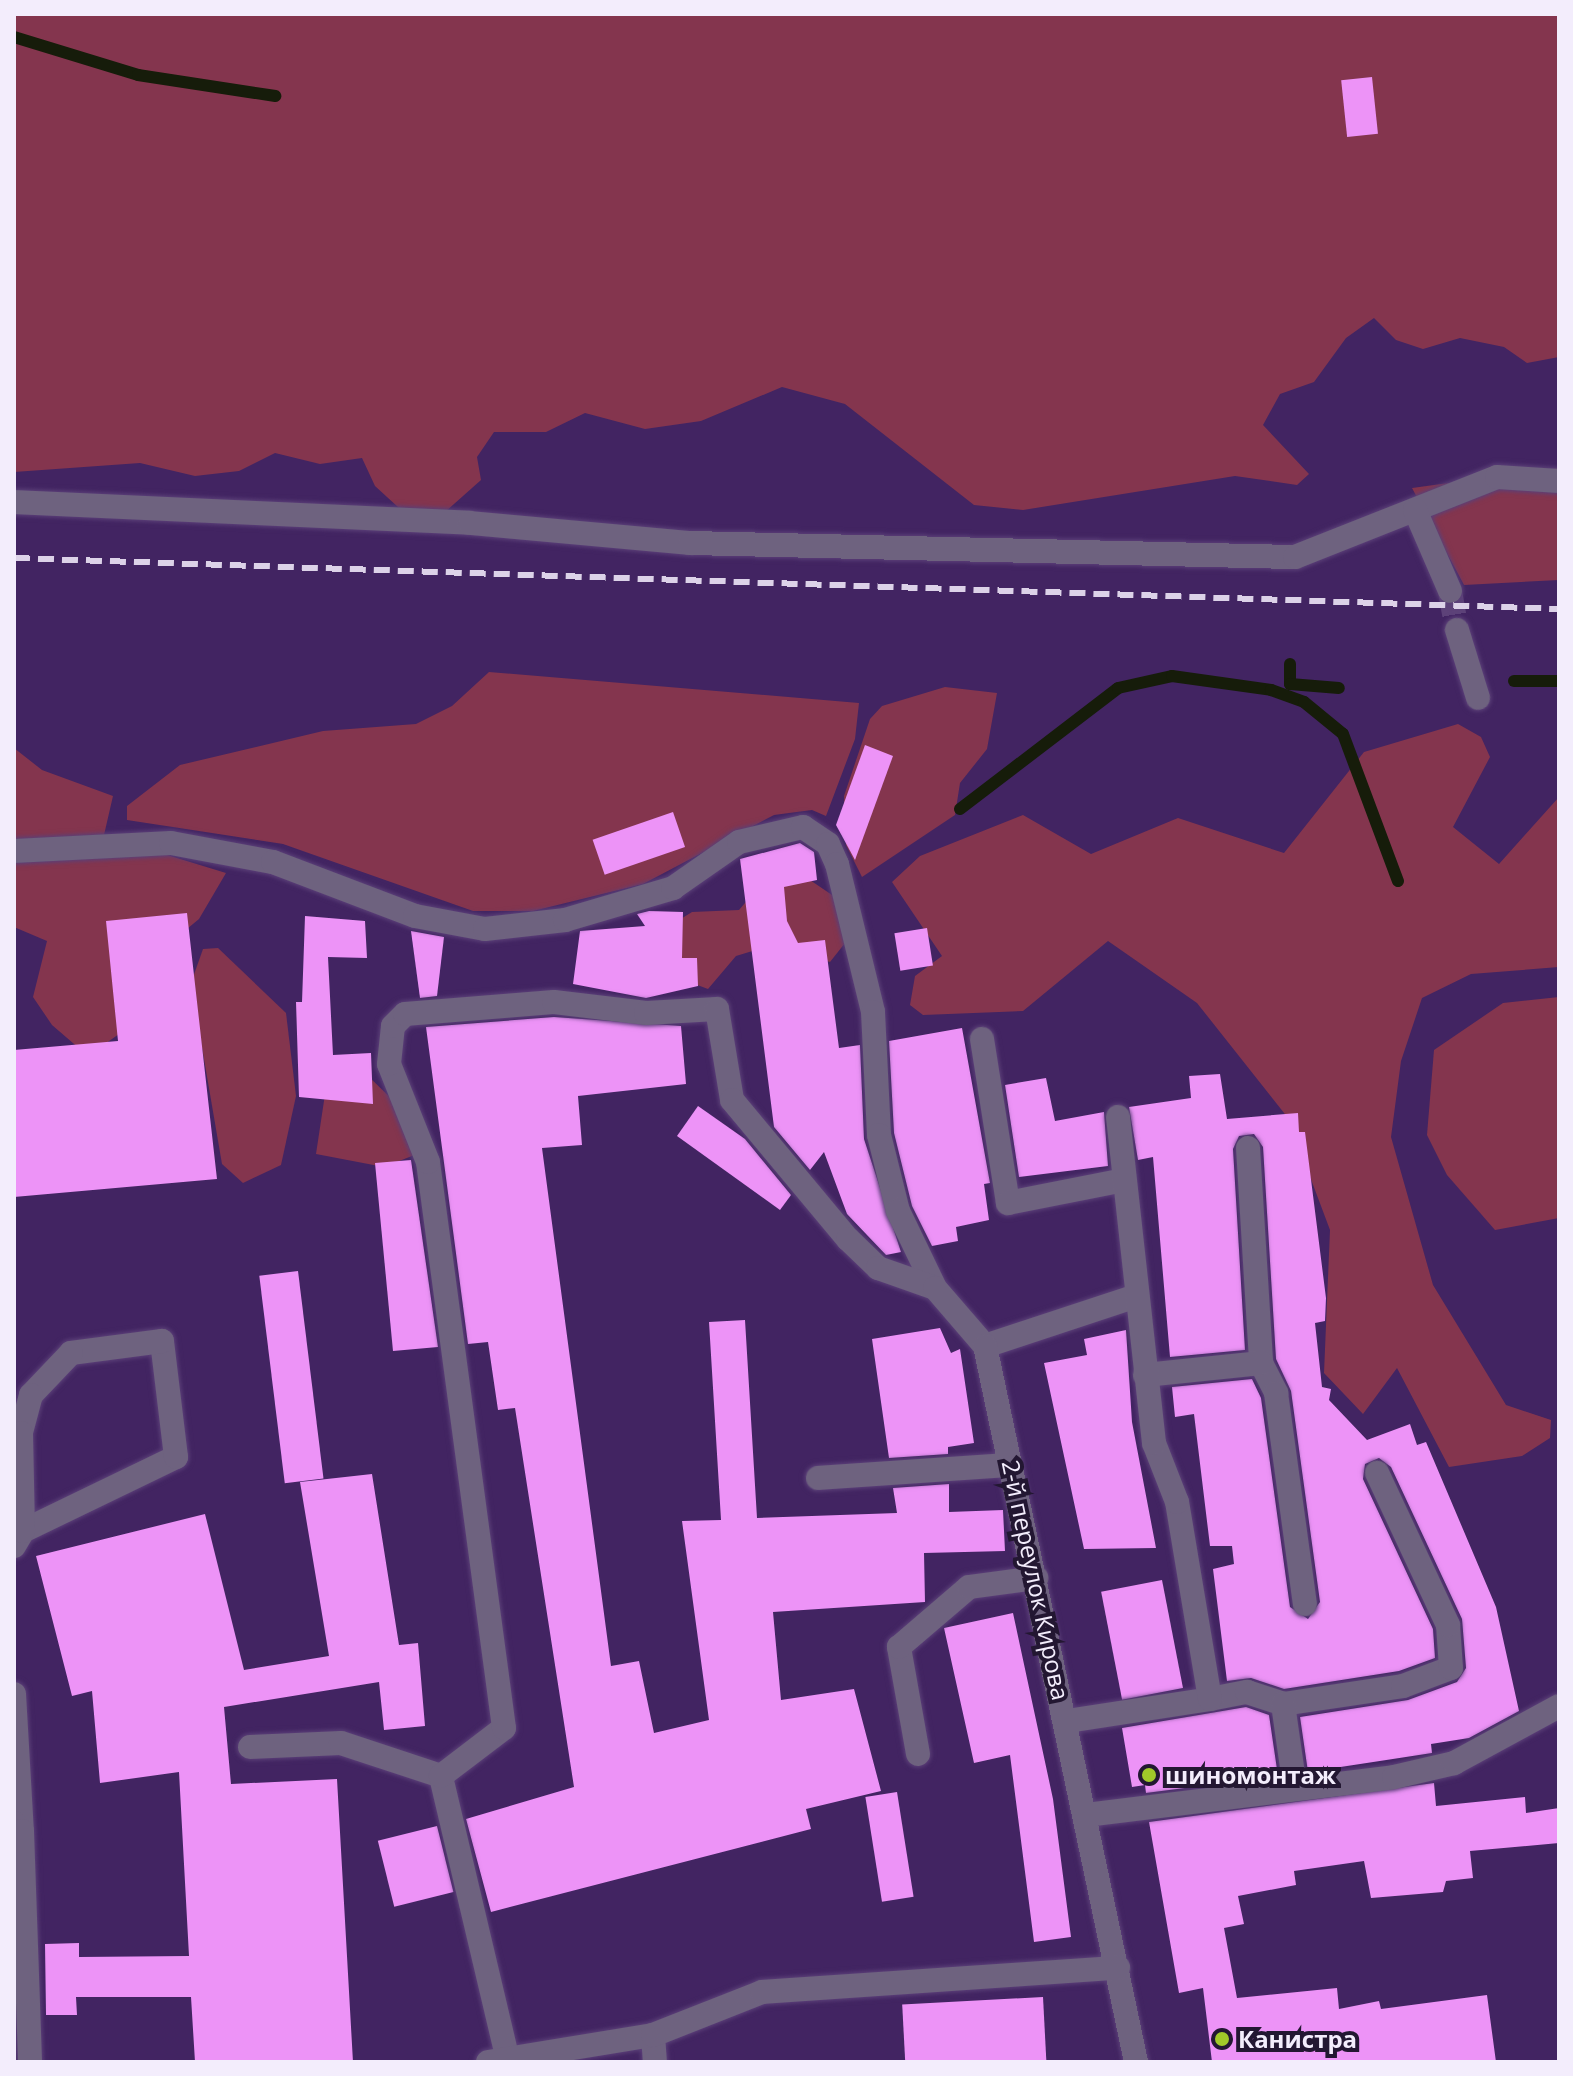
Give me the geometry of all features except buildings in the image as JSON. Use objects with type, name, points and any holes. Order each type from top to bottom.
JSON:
[{"type":"street","points":[[14,502],[470,523],[690,543],[1295,557],[1497,477],[1559,481]]},
{"type":"street","points":[[1415,510],[1450,591]]},
{"type":"street","points":[[1457,630],[1478,698]]},
{"type":"street","points":[[14,851],[171,843],[273,862],[415,916],[485,929],[565,920],[673,888],[739,842],[803,827],[828,844],[837,864],[873,1012],[879,1135],[898,1211],[935,1288],[985,1346],[1136,1296]]},
{"type":"street","points":[[441,1776],[504,1728],[428,1162],[389,1064],[393,1026],[405,1014],[554,1002],[646,1013],[717,1009],[732,1100],[878,1268],[935,1288]]},
{"type":"street","points":[[982,1039],[1008,1203],[1124,1180]]},
{"type":"street","points":[[1118,1117],[1154,1443],[1177,1502],[1210,1699]]},
{"type":"street","points":[[1248,1148],[1261,1363],[1276,1393],[1305,1604]]},
{"type":"street","points":[[162,1341],[176,1457],[18,1539],[21,1433],[31,1395],[71,1353],[162,1341]]},
{"type":"street","name":"2-й переулок Кирова","points":[[985,1346],[1067,1721],[1136,2062]]},
{"type":"street","points":[[1145,1375],[1261,1363]]},
{"type":"street","points":[[818,1478],[1011,1465]]},
{"type":"street","points":[[1067,1721],[1247,1692],[1283,1704],[1403,1686],[1451,1668],[1448,1625],[1377,1473]]},
{"type":"street","points":[[918,1754],[899,1647],[969,1587],[1036,1578]]},
{"type":"street","points":[[14,1694],[30,2062]]},
{"type":"street","points":[[1283,1704],[1295,1788]]},
{"type":"street","points":[[1086,1815],[1295,1788],[1454,1763],[1559,1706]]},
{"type":"street","points":[[250,1747],[341,1743],[441,1776]]},
{"type":"street","points":[[441,1776],[498,2059],[653,2035],[762,1992],[1118,1968]]},
{"type":"street","points":[[653,2035],[655,2062]]},
{"type":"shaded area","points":[[14,14],[1559,14],[1559,357],[1527,363],[1504,347],[1460,338],[1423,349],[1396,340],[1374,318],[1346,338],[1314,382],[1280,394],[1263,425],[1309,474],[1297,485],[1235,476],[1023,510],[974,505],[845,404],[782,387],[701,421],[645,429],[585,413],[546,432],[494,432],[477,457],[481,480],[445,512],[399,508],[375,486],[362,458],[320,464],[275,453],[239,471],[195,476],[140,463],[14,472]]},
{"type":"shaded area","points":[[1559,468],[1559,580],[1464,585],[1412,488]]},
{"type":"shaded area","points":[[489,672],[859,703],[855,739],[826,816],[812,810],[774,815],[643,884],[533,911],[473,911],[283,844],[127,820],[127,806],[180,765],[323,731],[416,724],[452,706]]},
{"type":"shaded area","points":[[945,687],[997,693],[987,749],[960,783],[955,815],[862,877],[846,845],[844,796],[870,719],[882,706]]},
{"type":"shaded area","points":[[1458,724],[1481,737],[1490,757],[1453,827],[1499,864],[1559,797],[1559,967],[1471,974],[1422,998],[1401,1061],[1391,1137],[1433,1285],[1506,1405],[1551,1420],[1550,1438],[1522,1456],[1449,1467],[1397,1368],[1363,1414],[1324,1373],[1330,1230],[1288,1118],[1197,1003],[1108,941],[1023,1011],[923,1015],[910,1005],[915,976],[942,956],[892,882],[920,856],[1023,815],[1091,854],[1178,818],[1284,853],[1364,752]]},
{"type":"shaded area","points":[[14,748],[42,770],[113,796],[104,835],[14,840]]},
{"type":"shaded area","points":[[164,854],[226,873],[199,919],[152,958],[143,1017],[88,1056],[52,1025],[33,997],[47,941],[14,927],[14,863]]},
{"type":"shaded area","points":[[807,878],[835,897],[845,943],[830,962],[772,945],[736,956],[708,989],[660,971],[663,930],[692,912],[739,910],[763,882]]},
{"type":"shaded area","points":[[218,948],[286,1013],[296,1096],[281,1165],[243,1183],[222,1164],[191,983],[203,949]]},
{"type":"shaded area","points":[[1559,997],[1559,1218],[1495,1230],[1447,1175],[1427,1135],[1434,1050],[1503,1003]]},
{"type":"shaded area","points":[[362,1070],[404,1111],[417,1154],[384,1167],[316,1154],[327,1081]]},
{"type":"waterway","points":[[14,37],[138,75],[275,96]]},
{"type":"waterway","points":[[1290,664],[1290,684],[1339,688]]},
{"type":"waterway","points":[[960,809],[1118,688],[1172,676],[1271,690],[1304,702],[1343,734],[1398,881]]},
{"type":"waterway","points":[[1514,681],[1559,681]]},
{"type":"tunnel","points":[[1450,591],[1457,630]]},
{"type":"railway","points":[[14,558],[1559,609]]},
{"type":"place","name":"шиномонтаж","points":[[1149,1775]]},
{"type":"place","name":"Канистра","points":[[1222,2039]]}]
